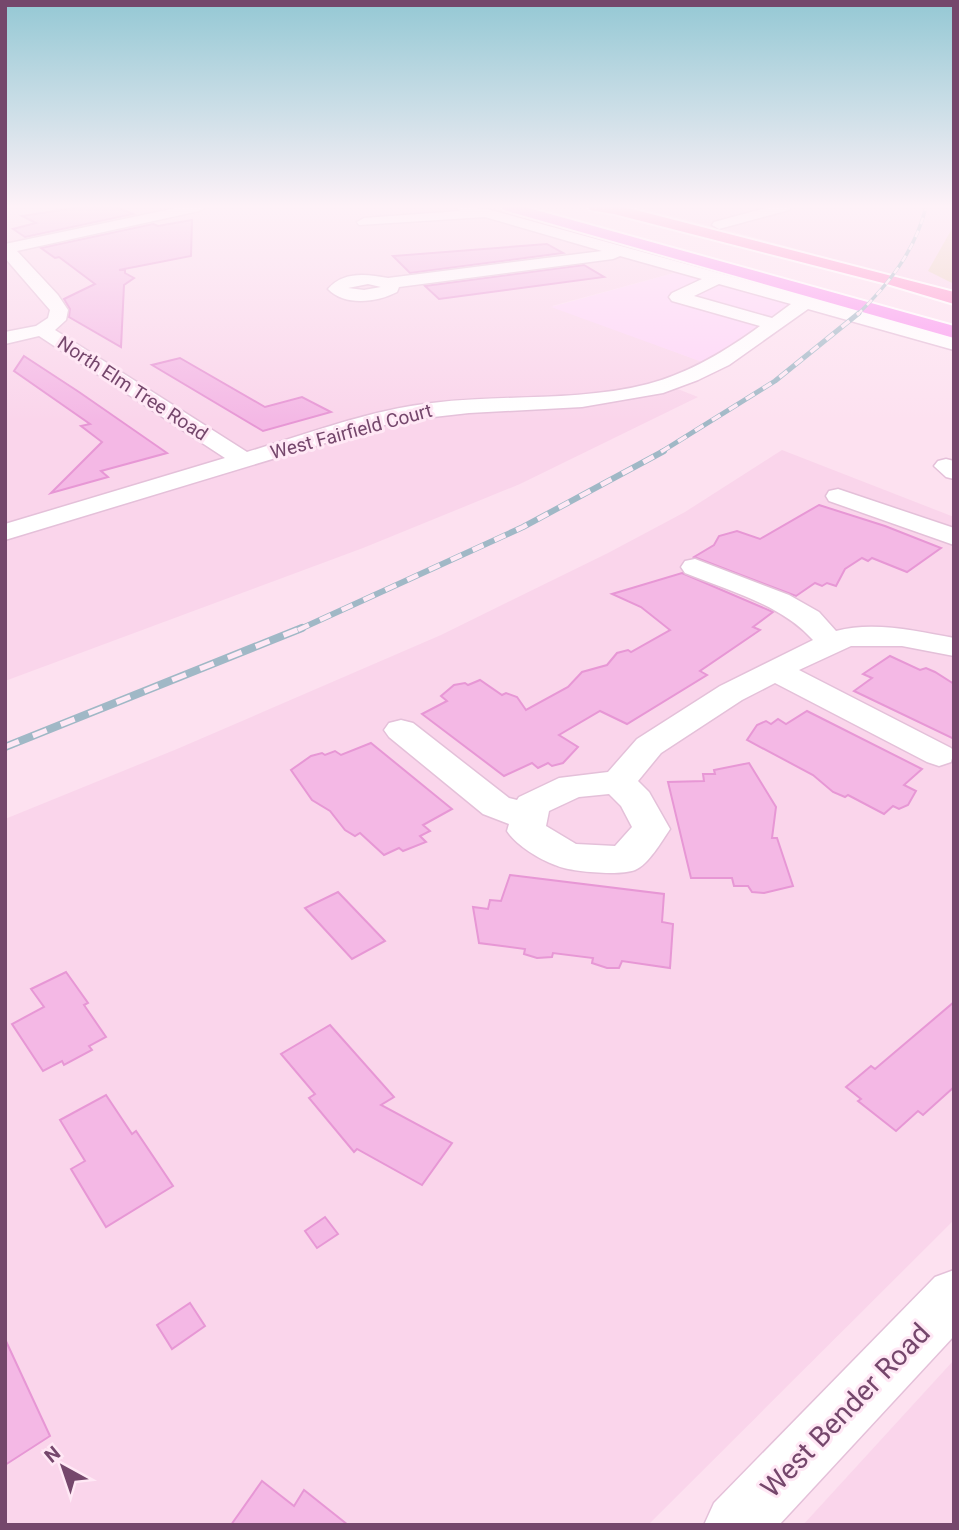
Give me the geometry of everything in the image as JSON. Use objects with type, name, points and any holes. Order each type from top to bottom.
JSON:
[{"type":"highway","points":[[765,278],[954,332]]},
{"type":"highway","points":[[822,278],[954,315]]},
{"type":"main road","points":[[883,278],[950,295]]},
{"type":"street","name":"North Elm Tree Road","points":[[33,278],[59,310],[57,320],[42,330],[244,460]]},
{"type":"street","points":[[388,283],[424,278]]},
{"type":"street","points":[[716,278],[678,297],[731,312],[738,317],[775,324]]},
{"type":"street","points":[[724,278],[954,344]]},
{"type":"street","name":"West Fairfield Court","points":[[5,532],[395,415],[458,405],[558,403],[631,394],[689,377],[730,357],[807,301]]},
{"type":"street","points":[[5,338],[42,330]]},
{"type":"street","points":[[838,496],[954,537]]},
{"type":"street","points":[[695,567],[779,601],[809,618],[832,643]]},
{"type":"street","points":[[618,782],[636,800],[651,829],[625,860],[568,856],[526,831],[532,805],[572,786],[618,782],[649,746],[732,693],[832,643],[847,637],[902,637],[954,648]]},
{"type":"street","points":[[776,670],[939,755]]},
{"type":"street","points":[[401,730],[496,806],[529,818]]},
{"type":"street","name":"West Bender Road","points":[[736,1525],[954,1296]]},
{"type":"shaded area","points":[[5,278],[654,278],[552,306],[705,363],[660,382],[698,397],[520,484],[363,548],[5,681]]},
{"type":"shaded area","points":[[655,278],[711,278],[789,304],[705,363],[551,307]]},
{"type":"shaded area","points":[[902,278],[954,278],[954,293]]},
{"type":"shaded area","points":[[943,278],[954,278],[954,284]]},
{"type":"shaded area","points":[[782,450],[954,517],[954,1220],[648,1525],[5,1525],[5,819],[177,749],[441,635],[685,512]]},
{"type":"shaded area","points":[[954,1360],[954,1525],[803,1525]]},
{"type":"building","points":[[88,278],[133,278],[124,285],[121,347],[69,317],[70,309],[64,299],[95,284]]},
{"type":"building","points":[[483,278],[594,278],[439,299],[425,286]]},
{"type":"building","points":[[24,356],[167,453],[101,471],[108,477],[51,493],[102,442],[81,426],[90,424],[14,371]]},
{"type":"building","points":[[180,358],[265,407],[302,397],[331,412],[263,431],[152,365]]},
{"type":"building","points":[[819,505],[885,526],[941,548],[907,572],[872,558],[868,561],[862,558],[845,569],[836,586],[815,583],[796,596],[694,557],[714,545],[719,536],[737,531],[760,539]]},
{"type":"building","points":[[682,573],[773,612],[753,627],[760,630],[700,671],[707,675],[627,724],[600,711],[559,735],[578,747],[563,763],[552,766],[548,763],[538,768],[532,763],[504,776],[422,714],[447,701],[441,696],[454,685],[468,685],[480,680],[502,695],[506,693],[517,697],[526,710],[568,687],[582,672],[607,665],[617,653],[628,650],[631,652],[670,630],[641,607],[612,594]]},
{"type":"building","points":[[890,656],[920,670],[926,668],[954,684],[954,739],[854,691],[872,678],[863,674]]},
{"type":"building","points":[[807,711],[922,769],[904,785],[916,791],[908,805],[899,809],[893,806],[884,814],[848,795],[845,797],[833,792],[813,775],[747,740],[757,725],[766,721],[771,724],[778,719],[786,724]]},
{"type":"building","points":[[371,743],[452,809],[423,825],[430,831],[420,836],[426,842],[403,851],[399,848],[384,855],[360,833],[355,836],[345,830],[330,811],[312,800],[291,770],[311,756],[335,751],[341,755]]},
{"type":"building","points":[[749,763],[776,807],[772,838],[777,838],[793,886],[764,893],[752,892],[748,886],[734,886],[732,878],[691,878],[668,782],[704,781],[703,774],[715,774],[714,770]]},
{"type":"building","points":[[510,875],[664,894],[662,922],[673,924],[670,968],[622,961],[619,968],[607,968],[592,963],[593,958],[553,953],[552,957],[537,958],[524,954],[525,949],[479,943],[473,907],[488,909],[490,900],[501,901]]},
{"type":"building","points":[[338,892],[385,941],[352,959],[305,908]]},
{"type":"building","points":[[66,972],[88,1003],[84,1005],[106,1037],[89,1046],[92,1050],[64,1065],[62,1061],[43,1071],[12,1024],[44,1007],[31,989]]},
{"type":"building","points":[[954,1002],[954,1087],[923,1115],[918,1111],[896,1131],[858,1101],[861,1099],[846,1087],[871,1066],[875,1069]]},
{"type":"building","points":[[330,1025],[394,1097],[381,1105],[452,1143],[422,1185],[357,1149],[354,1152],[309,1098],[315,1094],[281,1054]]},
{"type":"building","points":[[106,1095],[132,1134],[136,1131],[173,1186],[106,1227],[71,1169],[85,1161],[60,1120]]},
{"type":"building","points":[[325,1217],[338,1234],[317,1248],[305,1231]]},
{"type":"building","points":[[190,1303],[205,1326],[172,1349],[157,1325]]},
{"type":"building","points":[[5,1339],[50,1436],[5,1465]]},
{"type":"building","points":[[262,1481],[294,1506],[304,1490],[348,1525],[231,1525]]},
{"type":"railway","points":[[859,313],[890,278]]},
{"type":"railway","points":[[661,452],[775,381],[859,313]]},
{"type":"railway","points":[[298,630],[523,527],[664,451]]},
{"type":"railway","points":[[5,747],[302,628]]}]
